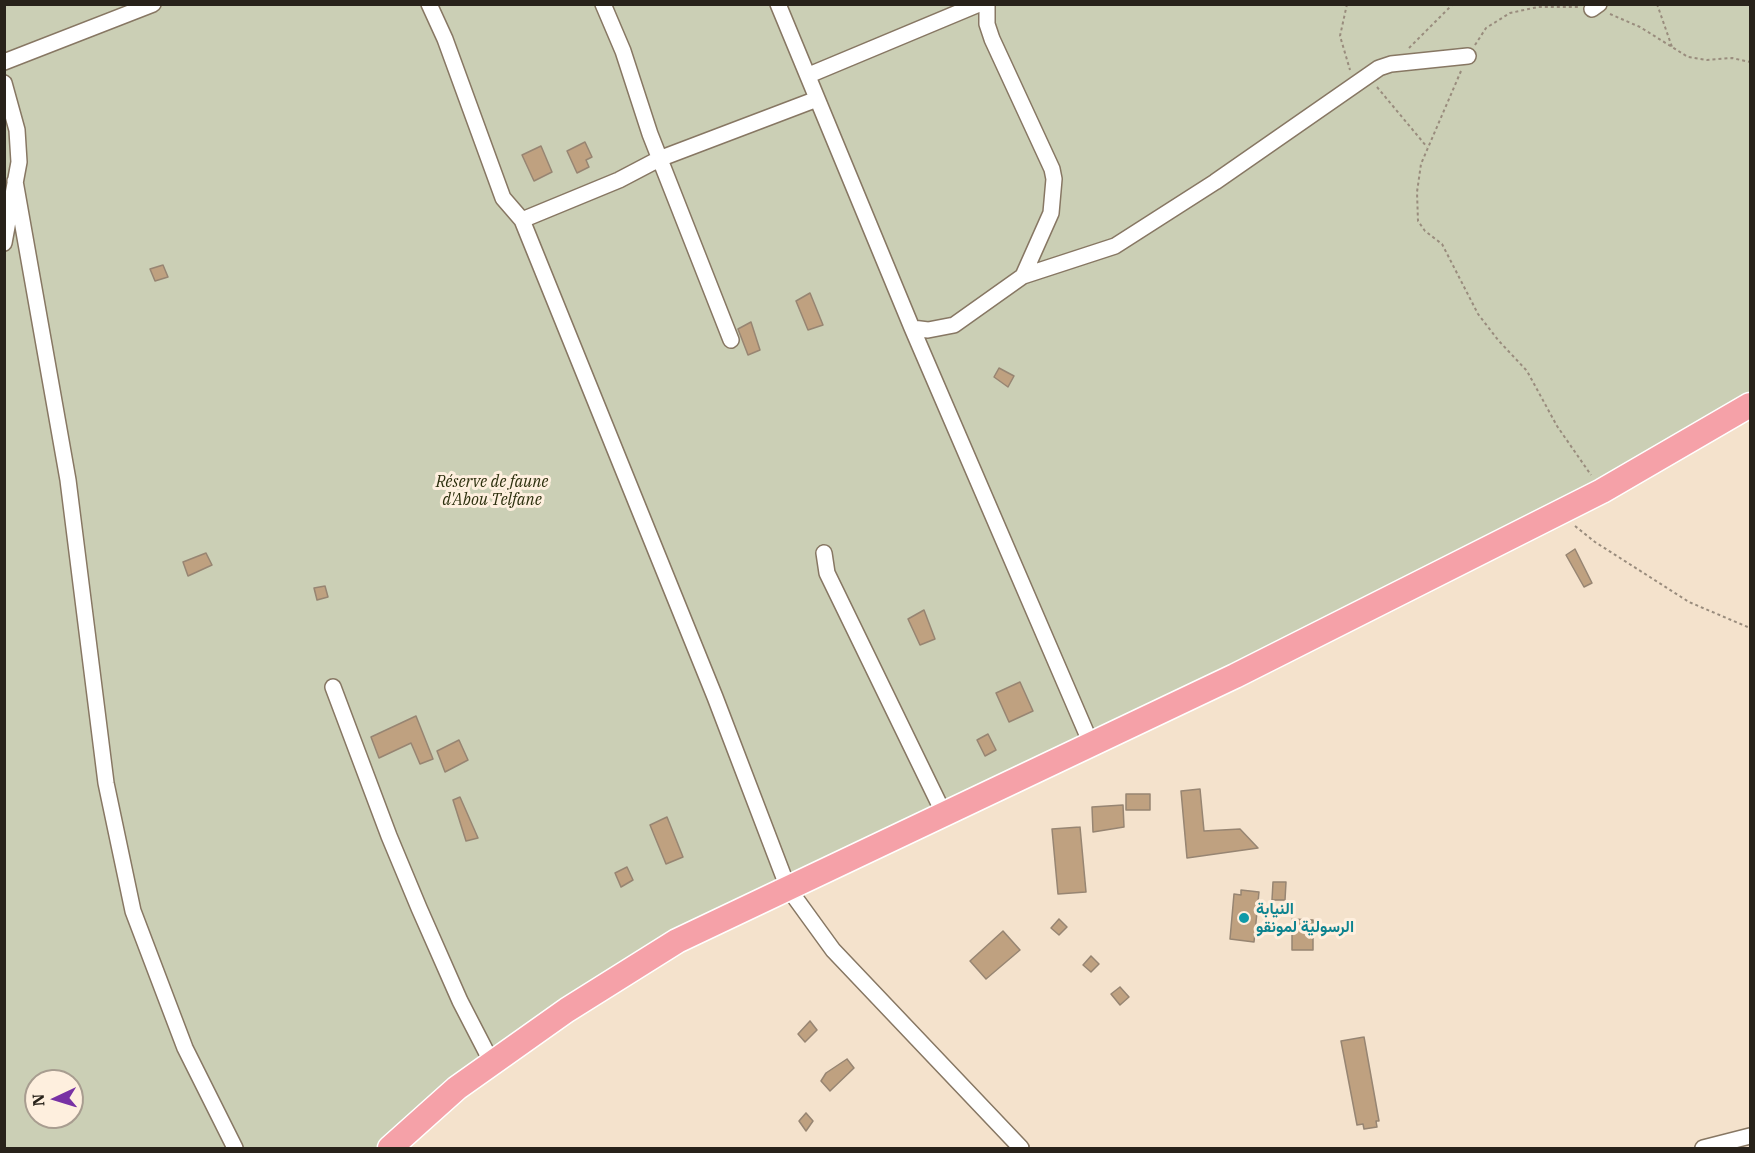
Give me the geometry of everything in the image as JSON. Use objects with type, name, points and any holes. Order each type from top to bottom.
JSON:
[{"type":"main road","points":[[390,1149],[457,1088],[567,1010],[653,955],[788,888],[1092,746],[1559,513],[1602,491],[1750,405]]},
{"type":"street","points":[[4,62],[153,4]]},
{"type":"street","points":[[429,4],[446,39],[503,198],[522,220],[706,675],[788,888],[833,950],[1021,1149]]},
{"type":"street","points":[[603,4],[623,51],[659,159],[731,340]]},
{"type":"street","points":[[778,4],[912,328],[1092,746]]},
{"type":"street","points":[[809,75],[979,4]]},
{"type":"street","points":[[987,4],[987,24],[992,39],[1052,169],[1054,179],[1051,213],[1023,276]]},
{"type":"street","points":[[912,328],[928,330],[954,325],[1023,276],[1115,246],[1215,182],[1362,80],[1391,64],[1468,56]]},
{"type":"street","points":[[4,84],[17,130],[18,162],[4,243]]},
{"type":"street","points":[[522,220],[619,180],[659,159],[817,99]]},
{"type":"street","points":[[15,181],[68,480],[106,783],[133,911],[185,1048],[235,1149]]},
{"type":"street","points":[[824,553],[827,573],[944,814]]},
{"type":"street","points":[[333,687],[423,919],[492,1063]]},
{"type":"street","points":[[1703,1149],[1750,1136]]},
{"type":"path","points":[[1347,4],[1340,43],[1362,80],[1427,147]]},
{"type":"path","points":[[1391,64],[1453,4]]},
{"type":"path","points":[[1657,4],[1674,50]]},
{"type":"path","points":[[1602,491],[1557,426],[1527,371],[1478,314],[1442,244],[1425,231],[1418,221],[1417,192],[1427,147],[1468,56],[1486,28],[1510,13],[1556,6],[1596,7],[1640,27],[1674,50],[1697,59],[1723,57],[1750,62]]},
{"type":"path","points":[[1559,513],[1594,542],[1689,602],[1750,628]]},
{"type":"green space","name":"Réserve de faune d'Abou Telfane","points":[[5,5],[1750,5],[1750,405],[677,941],[394,1148],[5,1148]]},
{"type":"building","points":[[585,142],[592,157],[586,160],[589,167],[577,173],[567,151]]},
{"type":"building","points":[[541,146],[552,172],[534,181],[522,155]]},
{"type":"building","points":[[163,265],[168,277],[155,281],[150,269]]},
{"type":"building","points":[[810,293],[823,325],[808,330],[796,301]]},
{"type":"building","points":[[751,322],[760,350],[748,355],[738,329]]},
{"type":"building","points":[[999,368],[1014,376],[1008,387],[994,377]]},
{"type":"building","points":[[1575,549],[1592,583],[1584,587],[1566,555]]},
{"type":"building","points":[[206,553],[212,565],[188,576],[183,562]]},
{"type":"building","points":[[325,586],[328,597],[317,600],[314,588]]},
{"type":"building","points":[[924,610],[935,639],[920,645],[908,619]]},
{"type":"building","points":[[1020,682],[1033,711],[1009,722],[996,693]]},
{"type":"building","points":[[416,716],[433,759],[420,764],[411,743],[379,758],[371,737]]},
{"type":"building","points":[[988,734],[996,750],[985,756],[977,740]]},
{"type":"building","points":[[459,740],[468,760],[445,772],[437,751]]},
{"type":"building","points":[[1200,789],[1204,831],[1240,829],[1258,848],[1187,858],[1181,791]]},
{"type":"building","points":[[1126,794],[1150,794],[1150,810],[1126,810]]},
{"type":"building","points":[[460,797],[478,838],[466,841],[453,800]]},
{"type":"building","points":[[1123,805],[1124,827],[1093,832],[1092,807]]},
{"type":"building","points":[[667,817],[683,857],[666,864],[650,825]]},
{"type":"building","points":[[1080,827],[1086,892],[1058,894],[1052,829]]},
{"type":"building","points":[[627,867],[633,880],[621,887],[615,873]]},
{"type":"building","points":[[1273,882],[1286,882],[1285,900],[1272,900]]},
{"type":"building","name":"النيابة الرسولية لمونقو","points":[[1241,890],[1259,892],[1254,942],[1230,939],[1234,894],[1241,895]]},
{"type":"building","points":[[1059,919],[1067,927],[1059,935],[1051,928]]},
{"type":"building","points":[[1292,919],[1313,920],[1313,950],[1292,950]]},
{"type":"building","points":[[1003,931],[1020,950],[986,979],[970,961]]},
{"type":"building","points":[[1091,956],[1099,964],[1091,972],[1083,965]]},
{"type":"building","points":[[1120,987],[1129,997],[1120,1005],[1111,994]]},
{"type":"building","points":[[810,1021],[817,1030],[805,1042],[798,1034]]},
{"type":"building","points":[[1364,1037],[1379,1121],[1376,1121],[1377,1127],[1364,1129],[1363,1124],[1357,1125],[1341,1041]]},
{"type":"building","points":[[847,1059],[854,1068],[830,1091],[821,1081],[826,1073]]},
{"type":"building","points":[[806,1113],[813,1121],[806,1131],[799,1121]]},
{"type":"place","name":"النيابة الرسولية لمونقو","points":[[1244,918]]}]
